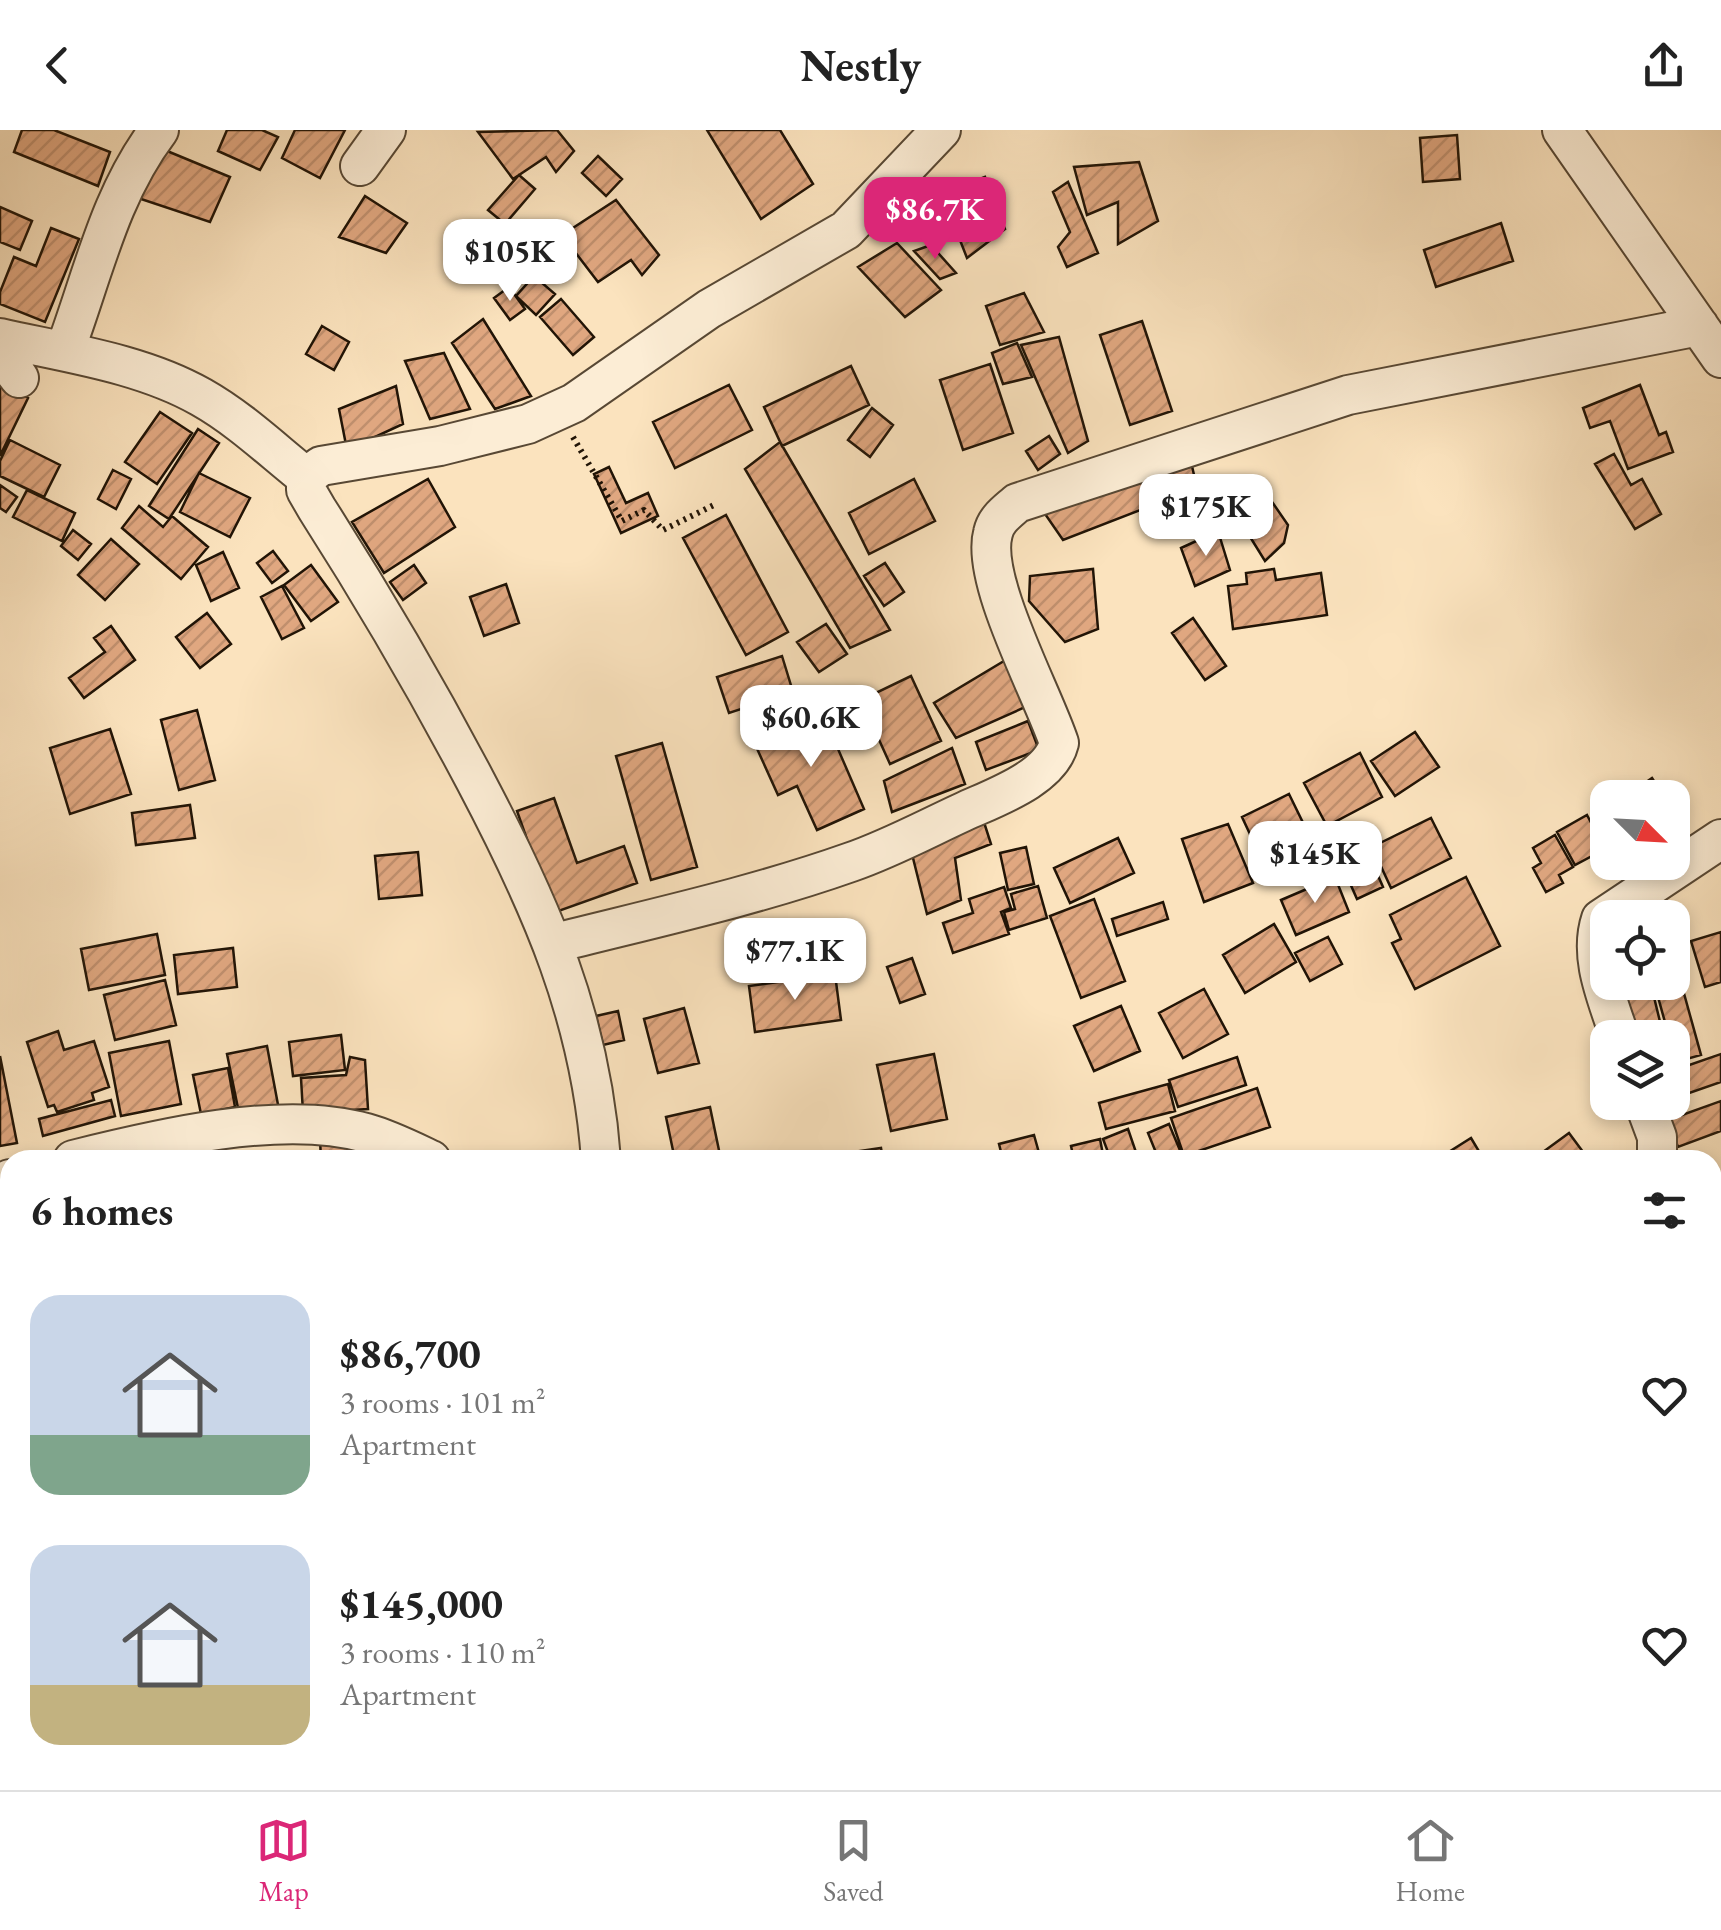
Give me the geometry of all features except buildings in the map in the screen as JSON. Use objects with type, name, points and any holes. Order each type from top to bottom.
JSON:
[{"type":"street","points":[[65,350],[102,234],[127,179],[158,130]]},
{"type":"street","points":[[360,166],[386,130]]},
{"type":"street","points":[[306,478],[321,466],[440,446],[528,424],[557,410],[709,309],[846,230],[941,130]]},
{"type":"street","points":[[1562,130],[1721,358]]},
{"type":"street","points":[[555,943],[764,890],[854,861],[986,801],[1044,768],[1056,755],[1059,743],[1012,628],[991,554],[997,520],[1017,504],[1348,395],[1699,326]]},
{"type":"street","points":[[19,378],[6,360],[2,339],[65,350],[197,394],[234,417],[306,478],[306,490],[424,682],[555,943],[594,1075],[601,1150]]},
{"type":"street","points":[[1615,1020],[1597,958],[1596,935],[1601,919],[1721,839]]},
{"type":"street","points":[[1651,1120],[1657,1150]]},
{"type":"street","points":[[117,1150],[178,1136],[288,1123],[366,1133],[407,1150]]},
{"type":"path","points":[[557,410],[622,521],[644,510],[663,530],[716,504]]}]
